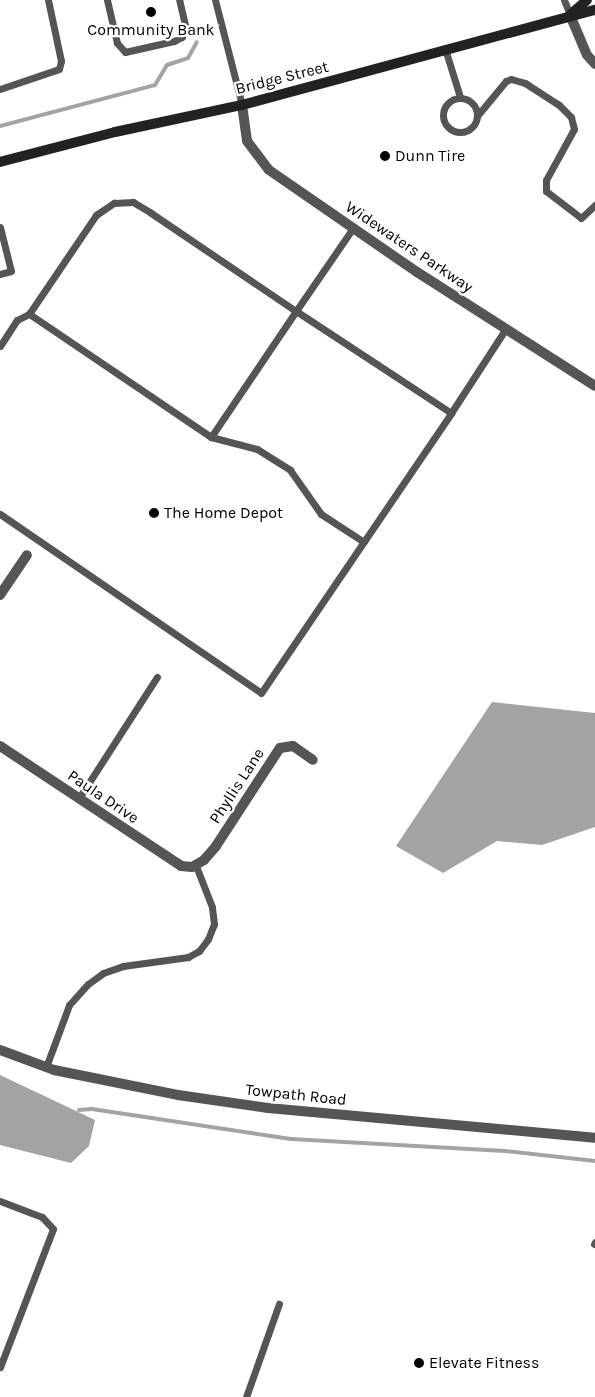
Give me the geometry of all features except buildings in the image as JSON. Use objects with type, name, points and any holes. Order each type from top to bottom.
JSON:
[{"type":"main road","name":"Bridge Street","points":[[570,15],[587,0]]},
{"type":"main road","name":"Bridge Street","points":[[0,162],[134,128],[242,105],[446,52],[570,15],[595,10]]},
{"type":"street","points":[[570,15],[587,55],[595,64]]},
{"type":"street","name":"Widewaters Parkway","points":[[242,105],[247,141],[259,160],[353,228],[505,330],[595,386]]},
{"type":"street","points":[[0,595],[27,555]]},
{"type":"street","name":"Paula Drive","points":[[0,746],[181,866],[194,866]]},
{"type":"street","name":"Phyllis Lane","points":[[194,866],[216,846],[280,748],[294,746],[314,760]]},
{"type":"street","name":"Towpath Road","points":[[0,1050],[46,1068],[156,1092],[268,1108],[595,1138]]},
{"type":"lane","points":[[0,90],[59,69],[61,61],[48,0]]},
{"type":"lane","points":[[107,0],[117,44],[125,52],[174,42],[182,37],[185,25],[179,0]]},
{"type":"lane","points":[[215,0],[242,105]]},
{"type":"lane","points":[[564,0],[570,15]]},
{"type":"lane","points":[[446,52],[460,97]]},
{"type":"lane","points":[[477,116],[471,101],[460,97],[449,101],[443,111],[448,127],[463,132],[473,126],[477,116],[506,82],[511,79],[525,83],[559,105],[571,117],[574,129],[546,180],[546,191],[580,218],[595,205]]},
{"type":"lane","points":[[0,346],[17,320],[29,314],[96,215],[114,203],[133,202],[451,413]]},
{"type":"lane","points":[[0,227],[11,271],[0,274]]},
{"type":"lane","points":[[211,437],[353,228]]},
{"type":"lane","points":[[29,314],[211,437],[257,449],[290,470],[321,514],[364,542]]},
{"type":"lane","points":[[0,514],[261,693],[505,330]]},
{"type":"lane","points":[[79,798],[158,677]]},
{"type":"lane","points":[[46,1068],[69,1005],[88,984],[103,973],[123,966],[188,957],[199,951],[208,939],[214,924],[212,907],[194,866]]},
{"type":"lane","points":[[0,1201],[42,1217],[54,1229],[0,1367]]},
{"type":"lane","points":[[246,1397],[279,1304]]},
{"type":"shaded area","points":[[492,702],[595,713],[595,827],[542,845],[497,841],[443,873],[396,846]]},
{"type":"shaded area","points":[[0,1075],[95,1120],[89,1146],[71,1163],[0,1145]]},
{"type":"waterway","points":[[0,126],[155,85],[167,65],[188,58],[197,42]]},
{"type":"waterway","points":[[79,1110],[92,1109],[291,1139],[505,1151],[595,1161]]},
{"type":"place","name":"Community Bank","points":[[151,12]]},
{"type":"place","name":"Dunn Tire","points":[[385,156]]},
{"type":"place","name":"The Home Depot","points":[[154,513]]},
{"type":"place","name":"Elevate Fitness","points":[[419,1363]]}]
